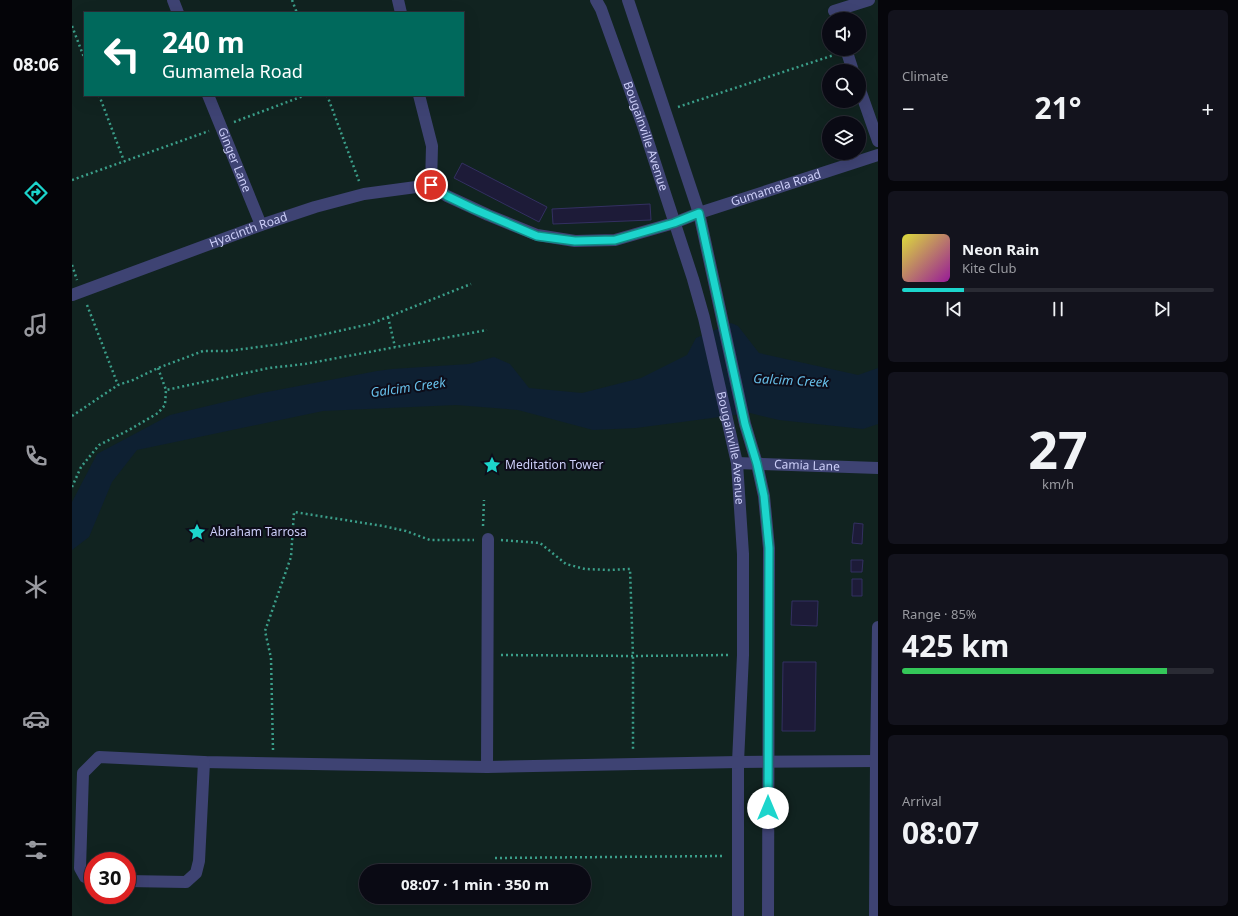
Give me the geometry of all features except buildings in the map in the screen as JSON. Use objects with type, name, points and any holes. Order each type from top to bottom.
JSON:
[{"type":"street","points":[[173,0],[178,12]]},
{"type":"street","points":[[398,0],[401,12]]},
{"type":"street","name":"Bougainville Avenue","points":[[596,0],[601,9],[643,126],[693,279],[704,318],[737,463],[744,554],[738,762],[738,916]]},
{"type":"street","name":"Bougainville Avenue","points":[[628,0],[699,213],[745,424],[757,464],[764,496],[769,548],[768,916]]},
{"type":"street","points":[[834,10],[869,0]]},
{"type":"street","name":"Ginger Lane","points":[[208,96],[261,225]]},
{"type":"street","points":[[419,96],[432,146],[431,185],[447,196],[537,236],[575,241],[615,240],[674,223]]},
{"type":"street","points":[[866,107],[878,141]]},
{"type":"street","name":"Gumamela Road","points":[[674,223],[699,213],[878,155]]},
{"type":"street","name":"Hyacinth Road","points":[[77,293],[261,225],[315,207],[364,194],[431,185]]},
{"type":"street","name":"Camia Lane","points":[[737,463],[878,468]]},
{"type":"street","points":[[485,540],[487,767]]},
{"type":"street","points":[[875,916],[878,627]]},
{"type":"street","points":[[84,877],[80,868],[83,773],[99,757],[204,762],[487,767],[877,761]]},
{"type":"street","points":[[136,881],[186,882],[196,873],[199,861],[204,762]]},
{"type":"path","points":[[292,0],[297,12]]},
{"type":"path","points":[[72,26],[84,57]]},
{"type":"path","points":[[666,111],[828,56]]},
{"type":"path","points":[[99,96],[124,161]]},
{"type":"path","points":[[72,180],[303,96]]},
{"type":"path","points":[[327,96],[364,194]]},
{"type":"path","points":[[72,266],[77,293],[118,385]]},
{"type":"path","points":[[72,416],[118,385],[203,351],[228,351],[281,344],[370,324],[471,284]]},
{"type":"path","points":[[388,317],[395,348]]},
{"type":"path","points":[[166,390],[269,368],[305,364],[488,330]]},
{"type":"path","points":[[72,487],[81,467],[99,445],[129,430],[158,412],[165,405],[166,390],[158,368]]},
{"type":"path","points":[[484,500],[485,540]]},
{"type":"path","points":[[274,763],[271,658],[265,630],[291,557],[294,512],[383,526],[406,531],[430,540],[485,540],[540,543],[566,564],[585,569],[630,569],[634,656],[632,765]]},
{"type":"path","points":[[487,655],[742,655]]},
{"type":"path","points":[[495,858],[738,856]]},
{"type":"green space","points":[[72,0],[878,0],[878,916],[72,916]]},
{"type":"water","name":"Galcim Creek","points":[[731,323],[738,326],[759,353],[858,375],[878,368],[878,424],[863,429],[779,420],[750,413],[636,428],[593,430],[518,410],[456,405],[323,411],[137,450],[112,482],[89,537],[72,550],[72,502],[97,454],[170,415],[262,393],[377,371],[469,364],[494,357],[510,364],[529,388],[582,393],[641,378],[687,355],[696,338]]},
{"type":"place","name":"Meditation Tower","points":[[492,465]]},
{"type":"place","name":"Abraham Tarrosa","points":[[197,532]]},
{"type":"route","points":[[431,185],[447,196],[474,209],[537,236],[575,241],[615,240],[674,223],[699,213],[745,424],[757,464],[764,496],[769,548],[768,808]]}]
